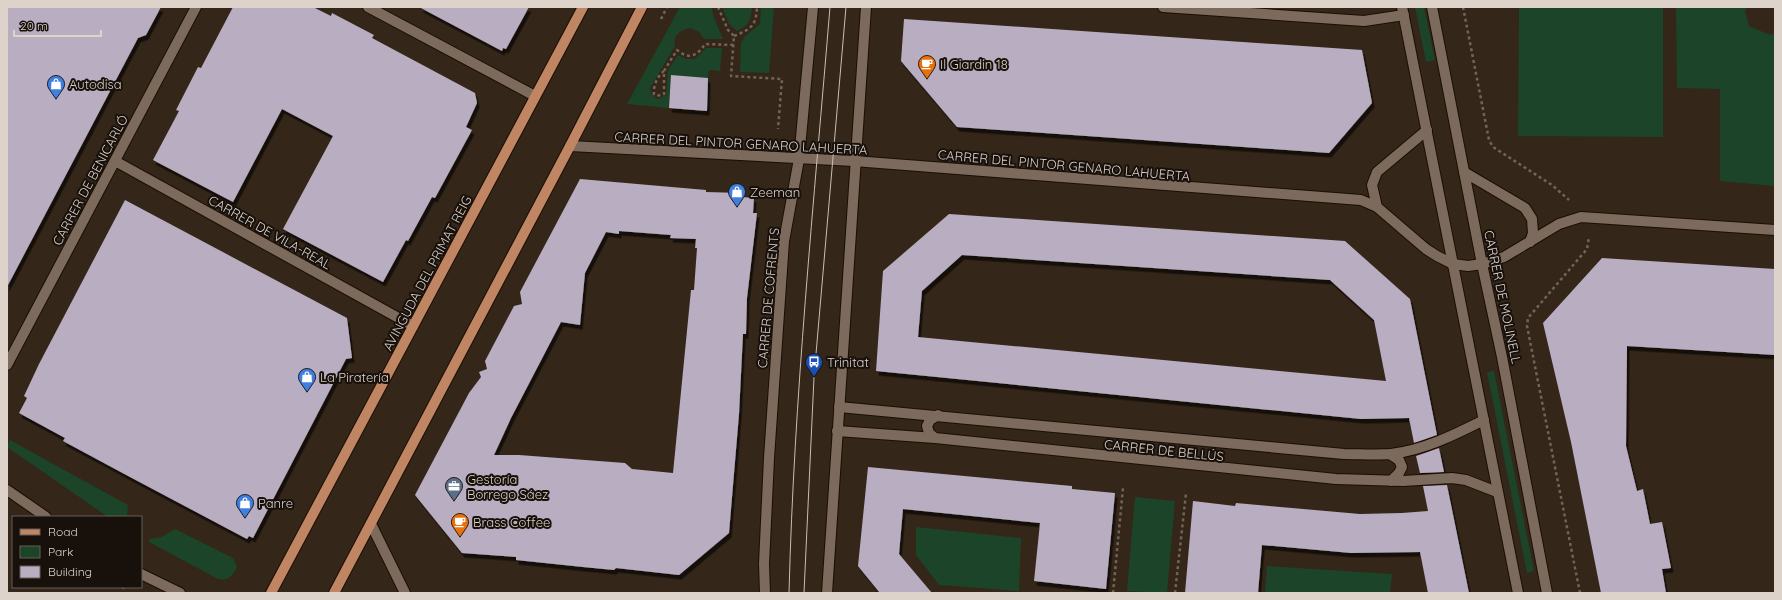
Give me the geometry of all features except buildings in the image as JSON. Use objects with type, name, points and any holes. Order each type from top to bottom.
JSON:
[{"type":"main road","name":"AVINGUDA DEL PRIMAT REIG","points":[[271,593],[583,7]]},
{"type":"main road","points":[[334,593],[642,7]]},
{"type":"street","name":"CARRER DE BENICARLÓ","points":[[7,364],[196,7]]},
{"type":"street","points":[[368,7],[535,96]]},
{"type":"street","name":"CARRER DE COFRENTS","points":[[765,593],[764,564],[769,458],[784,241],[799,159],[813,7]]},
{"type":"street","points":[[827,593],[854,161],[866,7]]},
{"type":"street","points":[[1163,7],[1364,21],[1403,11],[1518,593]]},
{"type":"street","name":"CARRER DE MOLINELL","points":[[1432,7],[1482,264],[1502,357],[1547,593]]},
{"type":"street","points":[[1377,207],[1372,185],[1376,172],[1427,130]]},
{"type":"street","name":"CARRER DEL PINTOR GENARO LAHUERTA","points":[[570,146],[854,161],[1361,200],[1377,207],[1426,249],[1453,264],[1468,266],[1482,264],[1504,257],[1559,224],[1581,217],[1775,230]]},
{"type":"street","name":"CARRER DE VILA-REAL","points":[[115,161],[413,326]]},
{"type":"street","points":[[1464,172],[1525,208],[1532,219],[1533,233],[1530,242]]},
{"type":"street","name":"CARRER DE BELLÚS","points":[[838,406],[1344,454],[1390,454],[1425,446],[1484,420]]},
{"type":"street","points":[[934,438],[929,433],[927,426],[930,420],[938,415]]},
{"type":"street","name":"CARRER DE BELLÚS","points":[[837,431],[934,438],[1328,479],[1391,481],[1452,478],[1466,480],[1497,492]]},
{"type":"street","points":[[1390,454],[1399,460],[1402,467],[1399,473],[1391,481]]},
{"type":"street","points":[[7,490],[45,516]]},
{"type":"street","points":[[370,524],[405,593]]},
{"type":"street","points":[[142,574],[180,593]]},
{"type":"path","points":[[718,7],[728,30],[734,36],[731,76],[782,79],[778,129]]},
{"type":"path","points":[[734,36],[748,30],[755,23],[757,7]]},
{"type":"path","points":[[1463,7],[1489,140],[1493,147],[1552,185],[1572,204]]},
{"type":"path","points":[[664,71],[664,94],[657,96],[654,94],[653,89],[661,73],[664,71],[677,50],[686,56],[693,56],[697,54],[704,44],[734,45]]},
{"type":"path","points":[[1580,593],[1526,326],[1528,318],[1587,250],[1589,231]]},
{"type":"path","points":[[1113,593],[1123,488]]},
{"type":"path","points":[[1175,593],[1186,494]]},
{"type":"green space","points":[[680,7],[712,7],[713,15],[723,39],[704,39],[699,32],[690,28],[678,33],[675,38],[675,46],[650,88],[652,94],[657,99],[666,95],[668,70],[678,55],[686,59],[695,59],[706,48],[722,48],[720,71],[709,70],[708,78],[671,76],[669,108],[627,104]]},
{"type":"green space","points":[[722,7],[752,7],[749,22],[737,31],[729,24]]},
{"type":"green space","points":[[761,7],[774,7],[769,73],[740,72],[741,43],[745,36],[760,24]]},
{"type":"green space","points":[[1415,7],[1424,7],[1435,60],[1426,62]]},
{"type":"green space","points":[[1519,7],[1663,7],[1663,137],[1518,136]]},
{"type":"green space","points":[[1676,7],[1747,7],[1745,11],[1749,26],[1770,35],[1775,33],[1775,186],[1720,181],[1720,89],[1677,88]]},
{"type":"green space","points":[[1494,371],[1534,571],[1527,573],[1487,372]]},
{"type":"green space","points":[[10,440],[128,505],[127,516],[107,516],[7,447]]},
{"type":"green space","points":[[1135,497],[1175,501],[1167,593],[1127,591]]},
{"type":"green space","points":[[916,527],[1021,538],[1019,591],[939,585],[916,555]]},
{"type":"green space","points":[[175,529],[233,558],[237,567],[232,575],[225,579],[218,579],[149,542],[149,539],[161,537]]},
{"type":"green space","points":[[1267,566],[1392,574],[1390,593],[1265,593]]},
{"type":"tram line","points":[[789,593],[795,446],[800,373],[830,7]]},
{"type":"tram line","points":[[804,593],[814,377],[846,7]]},
{"type":"place","name":"Il Giardin 18","points":[[927,79]]},
{"type":"place","name":"Autodisa","points":[[56,99]]},
{"type":"place","name":"Zeeman","points":[[737,207]]},
{"type":"place","name":"Trinitat","points":[[814,377]]},
{"type":"place","name":"La Piratería","points":[[307,392]]},
{"type":"place","name":"Gestoría Borrego Sáez","points":[[454,501]]},
{"type":"place","name":"Panre","points":[[245,518]]},
{"type":"place","name":"Brass Coffee","points":[[460,537]]}]
